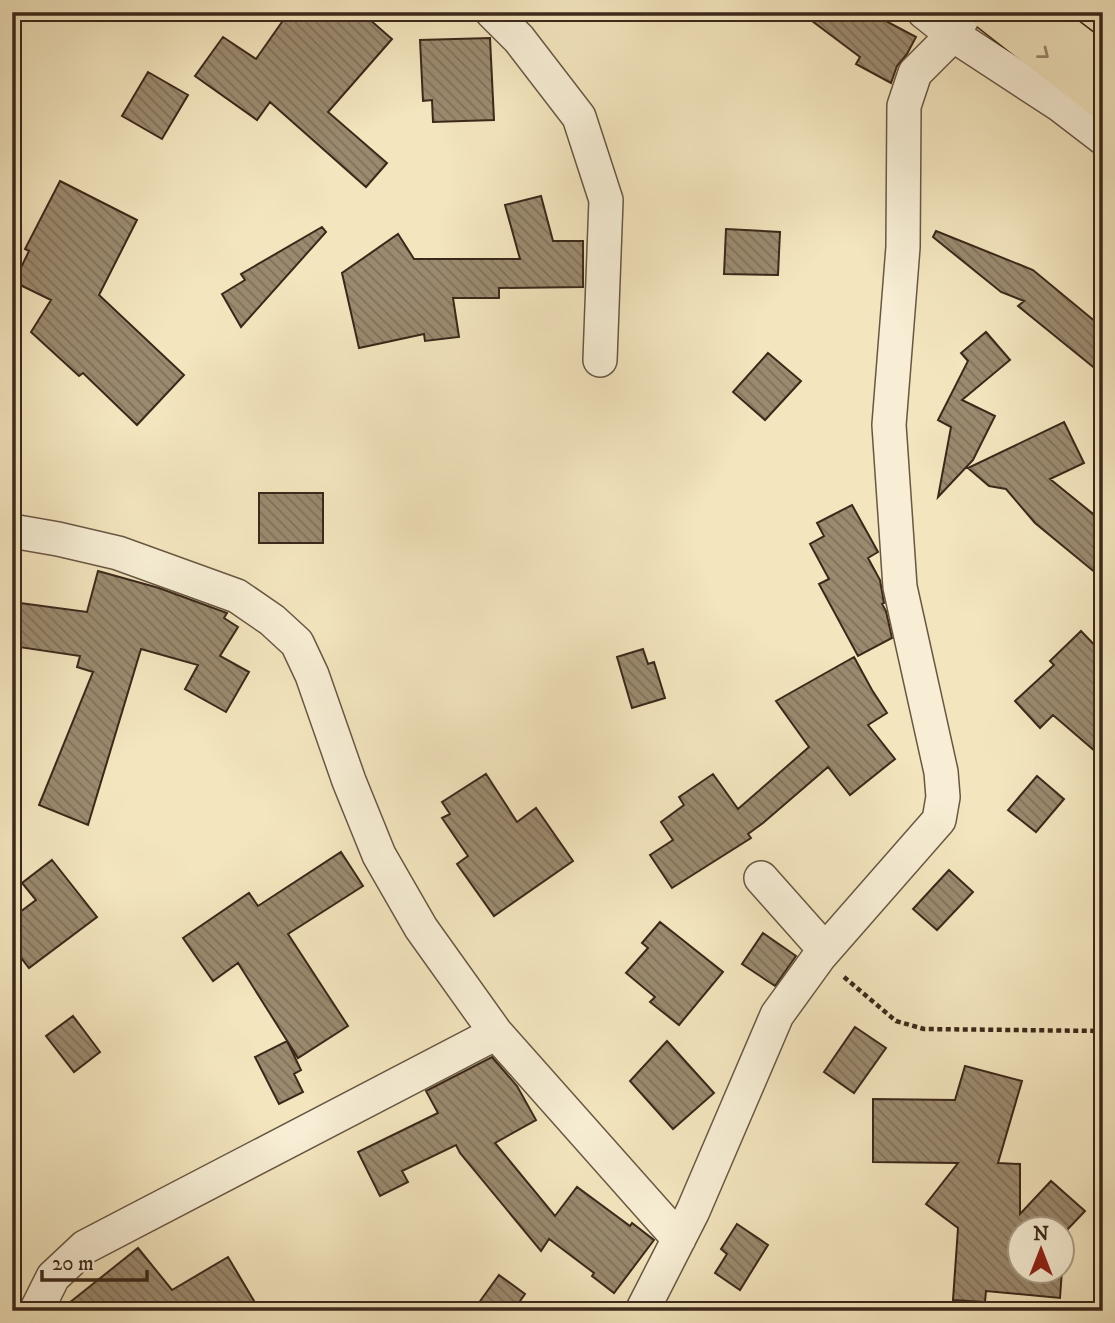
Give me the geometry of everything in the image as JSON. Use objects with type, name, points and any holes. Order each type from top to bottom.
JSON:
[{"type":"highway","points":[[990,12],[1103,100]]},
{"type":"highway","points":[[1035,12],[1103,64]]},
{"type":"street","points":[[492,12],[519,39],[579,117],[606,200],[600,360]]},
{"type":"street","points":[[924,12],[959,24],[1103,138]]},
{"type":"street","points":[[642,1311],[693,1211],[777,1015],[822,954],[939,820],[943,797],[941,772],[900,587],[889,425],[903,247],[904,106],[915,73],[959,24]]},
{"type":"street","points":[[12,531],[118,554],[237,596],[272,620],[297,643],[312,675],[349,781],[379,855],[421,928],[496,1033],[679,1239]]},
{"type":"street","points":[[761,878],[822,954]]},
{"type":"street","points":[[36,1311],[53,1277],[85,1247],[496,1033]]},
{"type":"path","points":[[822,954],[896,1021],[924,1029],[1103,1031]]},
{"type":"building","points":[[289,12],[361,12],[392,39],[328,112],[387,163],[366,187],[270,102],[257,120],[195,76],[223,37],[256,59]]},
{"type":"building","points":[[800,12],[869,12],[916,37],[897,66],[891,83],[856,64],[860,57]]},
{"type":"building","points":[[490,38],[494,120],[433,122],[432,100],[423,101],[420,40]]},
{"type":"building","points":[[148,72],[188,95],[162,139],[122,116]]},
{"type":"building","points":[[60,181],[137,220],[99,295],[184,375],[137,425],[83,373],[79,376],[31,332],[51,300],[14,282],[29,251],[25,249]]},
{"type":"building","points":[[541,196],[553,241],[583,241],[583,287],[499,288],[499,298],[453,298],[459,337],[425,341],[424,334],[359,348],[342,273],[398,234],[414,259],[520,259],[505,205]]},
{"type":"building","points":[[322,227],[326,232],[241,327],[222,294],[245,280],[241,274]]},
{"type":"building","points":[[726,229],[780,232],[778,275],[724,274]]},
{"type":"building","points":[[936,231],[1033,270],[1103,328],[1103,375],[1018,306],[1024,301],[1001,292],[933,237]]},
{"type":"building","points":[[986,332],[1010,360],[962,400],[995,416],[973,460],[938,497],[951,427],[938,420],[968,361],[961,353]]},
{"type":"building","points":[[768,353],[801,381],[765,420],[733,392]]},
{"type":"building","points":[[1064,422],[1084,463],[1050,479],[1103,522],[1103,579],[1035,523],[1006,489],[989,486],[968,468]]},
{"type":"building","points":[[259,493],[323,493],[323,543],[259,543]]},
{"type":"building","points":[[852,505],[878,552],[868,558],[880,580],[882,604],[892,638],[858,656],[819,584],[829,579],[810,544],[824,536],[817,523]]},
{"type":"building","points":[[98,571],[159,588],[227,613],[224,618],[238,627],[220,656],[249,672],[226,712],[185,689],[198,665],[141,649],[88,825],[39,805],[93,672],[77,667],[80,656],[12,646],[12,602],[87,612]]},
{"type":"building","points":[[1081,631],[1103,654],[1103,758],[1053,715],[1040,728],[1015,701],[1054,665],[1050,661]]},
{"type":"building","points":[[643,649],[648,664],[654,662],[665,698],[632,708],[617,657]]},
{"type":"building","points":[[854,657],[887,713],[868,725],[895,759],[850,795],[828,767],[748,834],[751,838],[672,888],[650,855],[673,840],[661,822],[684,805],[679,797],[713,774],[738,809],[809,747],[776,701]]},
{"type":"building","points":[[486,774],[517,822],[536,808],[573,861],[494,916],[457,864],[468,856],[442,818],[450,814],[442,802]]},
{"type":"building","points":[[1037,776],[1064,799],[1036,832],[1008,810]]},
{"type":"building","points":[[341,852],[363,886],[288,934],[348,1026],[298,1058],[238,963],[213,981],[183,938],[249,893],[258,906]]},
{"type":"building","points":[[52,860],[97,917],[29,968],[12,946],[12,918],[36,900],[22,883]]},
{"type":"building","points":[[949,870],[973,892],[937,930],[913,909]]},
{"type":"building","points":[[660,922],[723,972],[679,1025],[650,1002],[655,997],[626,973],[648,948],[642,943]]},
{"type":"building","points":[[763,933],[796,956],[775,986],[742,964]]},
{"type":"building","points":[[73,1016],[100,1052],[74,1072],[46,1036]]},
{"type":"building","points":[[855,1027],[886,1048],[854,1093],[824,1072]]},
{"type":"building","points":[[287,1041],[301,1070],[294,1074],[303,1092],[279,1104],[255,1057]]},
{"type":"building","points":[[667,1041],[714,1093],[673,1129],[630,1081]]},
{"type":"building","points":[[492,1057],[517,1086],[536,1120],[495,1143],[555,1216],[577,1187],[654,1240],[614,1293],[592,1276],[594,1273],[549,1239],[541,1251],[456,1145],[402,1171],[408,1182],[380,1196],[358,1152],[438,1113],[426,1091]]},
{"type":"building","points":[[965,1066],[1022,1081],[998,1163],[1020,1164],[1020,1214],[1006,1214],[1006,1284],[1061,1284],[1060,1298],[986,1291],[985,1302],[953,1300],[958,1228],[926,1204],[958,1163],[873,1162],[873,1099],[955,1100]]},
{"type":"building","points":[[1051,1181],[1085,1211],[1076,1220],[1076,1214],[1020,1214]]},
{"type":"building","points":[[737,1224],[768,1245],[740,1290],[715,1273],[727,1254],[721,1249]]},
{"type":"building","points":[[138,1248],[172,1290],[228,1257],[254,1301],[238,1311],[59,1311]]},
{"type":"building","points":[[499,1275],[525,1294],[513,1311],[473,1311]]}]
